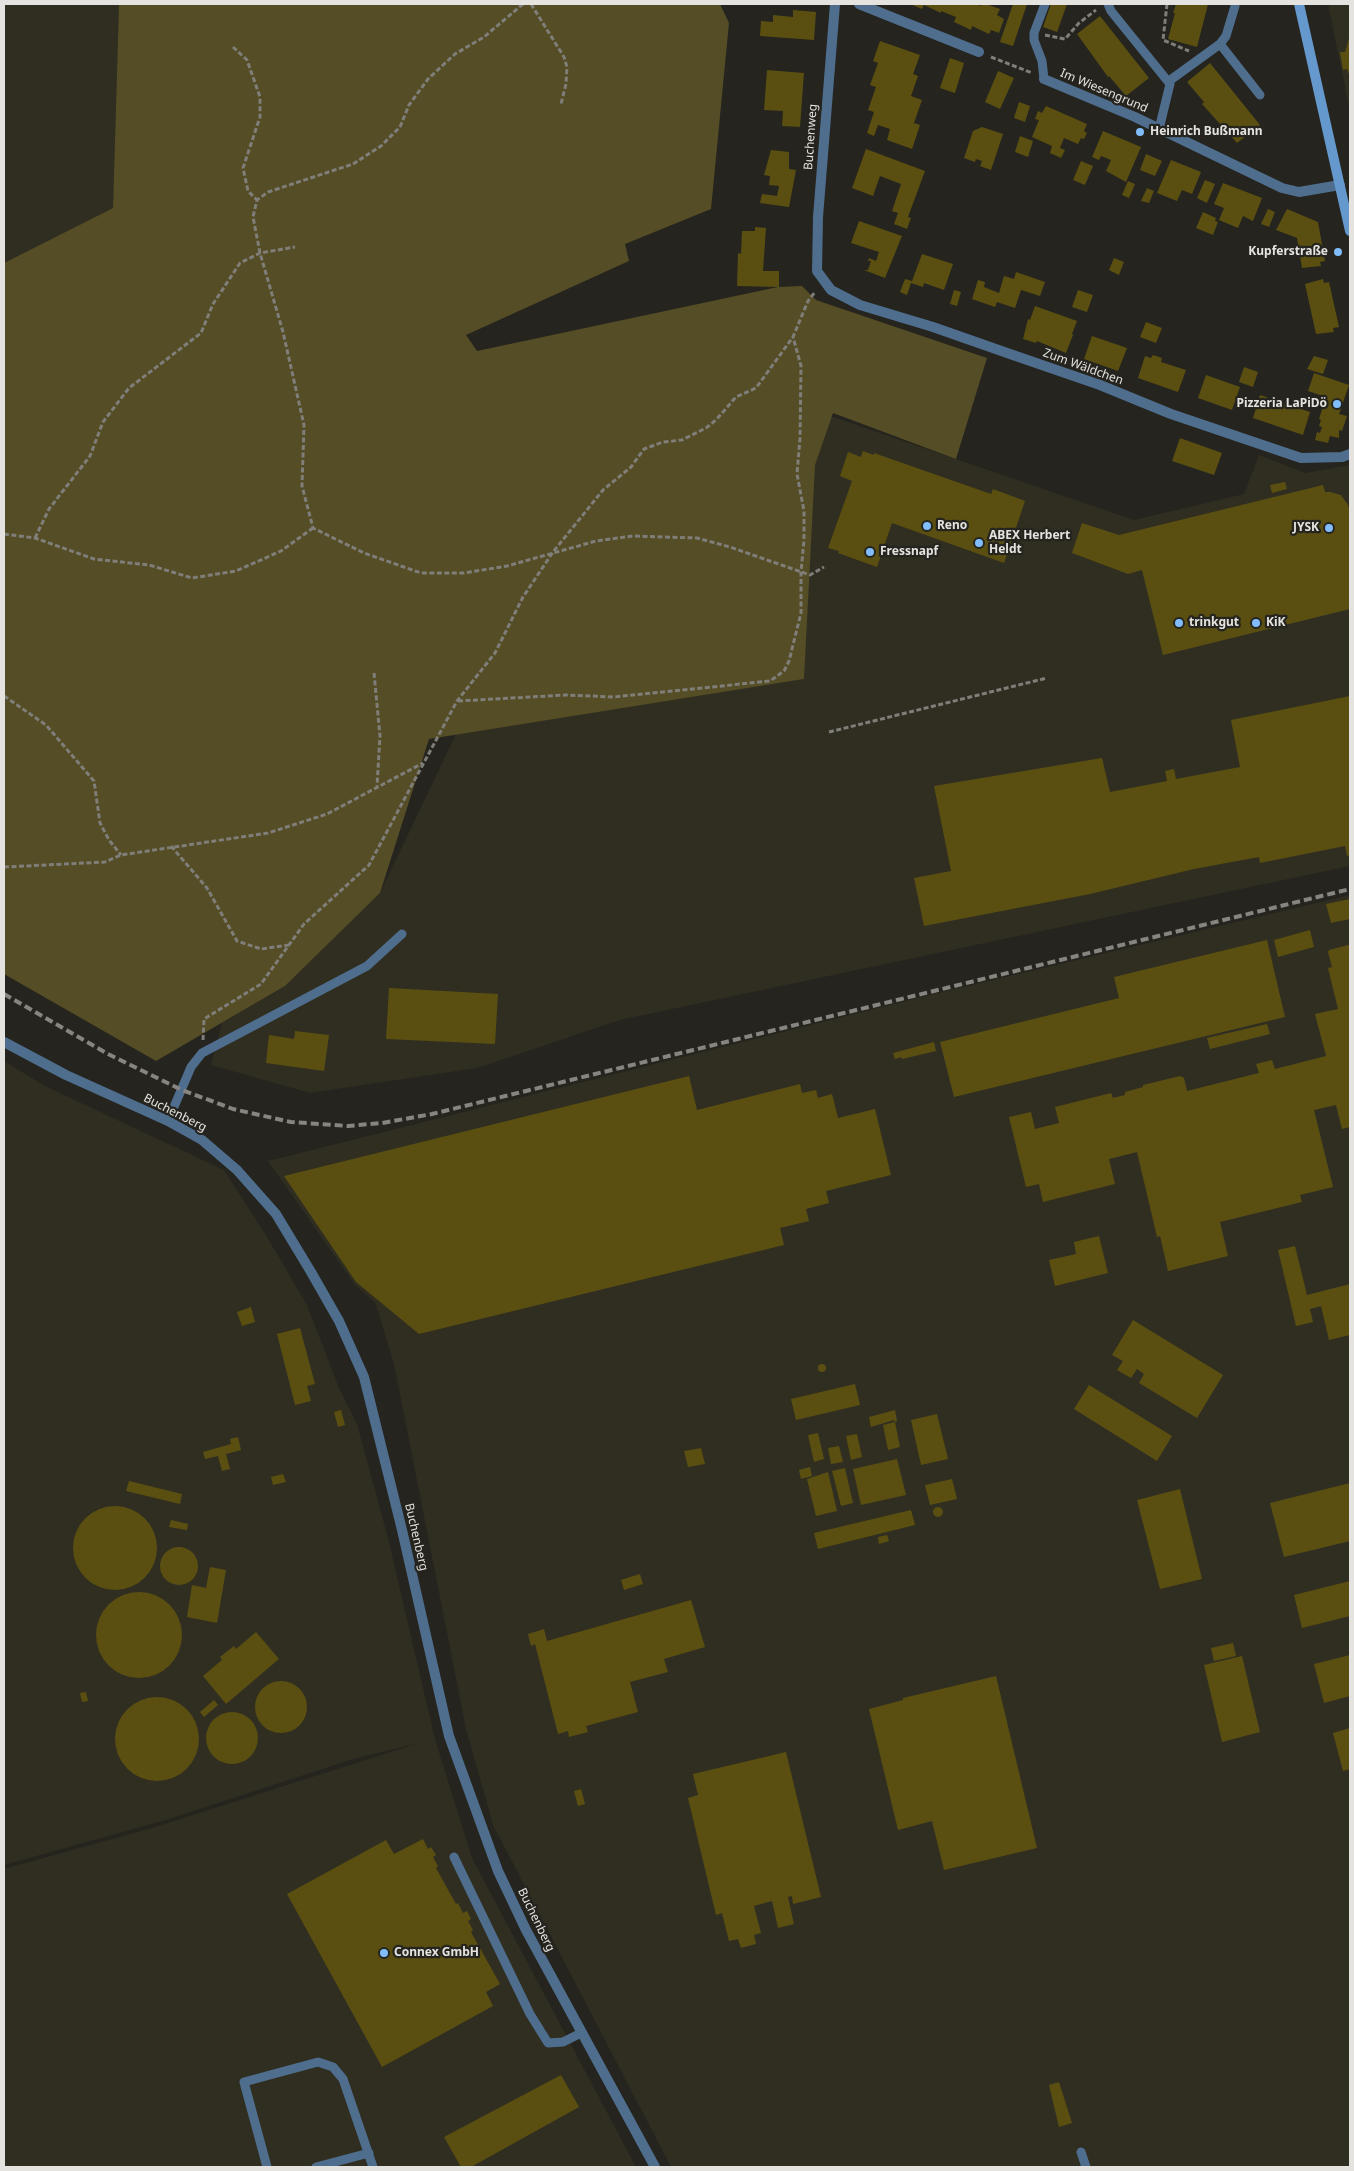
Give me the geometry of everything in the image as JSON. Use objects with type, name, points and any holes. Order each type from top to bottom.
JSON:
[{"type":"street","name":"Buchenweg","points":[[817,272],[819,208],[836,4]]},
{"type":"street","points":[[859,4],[979,52]]},
{"type":"street","points":[[1299,4],[1350,231]]},
{"type":"street","name":"Im Wiesengrund","points":[[1044,79],[1159,129],[1282,188],[1299,192],[1340,185]]},
{"type":"street","name":"Zum Wäldchen","points":[[817,272],[832,290],[860,305],[933,327],[1100,385],[1171,414],[1301,458],[1342,457],[1350,454]]},
{"type":"street","name":"Buchenberg","points":[[4,1042],[66,1075],[168,1121],[202,1140],[237,1170],[276,1214],[339,1321],[364,1377],[404,1539],[449,1736],[498,1871],[526,1930],[581,2034],[655,2167]]},
{"type":"lane","points":[[1044,4],[1034,33],[1034,40],[1042,61],[1044,79]]},
{"type":"lane","points":[[1106,4],[1169,81],[1170,88],[1159,129]]},
{"type":"lane","points":[[1169,81],[1220,44],[1226,36],[1235,6]]},
{"type":"lane","points":[[1220,44],[1260,95]]},
{"type":"lane","points":[[168,1121],[191,1067],[202,1053],[367,966],[402,934]]},
{"type":"lane","points":[[454,1857],[530,2014],[548,2043],[563,2042],[581,2034]]},
{"type":"lane","points":[[267,2167],[244,2082],[318,2062],[333,2067],[343,2080],[373,2167]]},
{"type":"lane","points":[[1081,2152],[1086,2167]]},
{"type":"lane","points":[[316,2167],[369,2153]]},
{"type":"path","points":[[523,4],[484,37],[455,54],[428,79],[408,105],[400,127],[382,146],[353,164],[268,192],[257,200],[253,217],[260,253],[283,332],[304,425],[302,486],[313,528],[364,554],[421,573],[464,573],[507,566],[596,541],[633,536],[697,538],[730,547],[810,575],[824,567]]},
{"type":"path","points":[[531,4],[564,57],[567,67],[566,84],[561,104]]},
{"type":"path","points":[[1034,33],[1065,39],[1079,23],[1106,4]]},
{"type":"path","points":[[1167,4],[1163,40],[1194,53]]},
{"type":"path","points":[[233,47],[247,60],[260,98],[260,117],[243,168],[248,191],[257,200]]},
{"type":"path","name":"Im Wiesengrund","points":[[979,52],[1044,79]]},
{"type":"path","points":[[34,538],[49,509],[90,456],[103,422],[129,388],[201,333],[212,304],[240,264],[260,253],[295,247]]},
{"type":"path","points":[[202,1053],[204,1019],[261,984],[304,924],[369,865],[457,701],[496,653],[523,597],[553,552],[603,490],[631,467],[644,449],[663,442],[682,440],[706,428],[716,420],[736,397],[756,388],[793,337],[808,301],[824,281]]},
{"type":"path","points":[[457,701],[566,695],[614,698],[770,681],[784,671],[792,651],[801,613],[801,572],[804,540],[804,511],[797,474],[800,438],[801,366],[793,337]]},
{"type":"path","points":[[4,534],[34,538],[94,559],[149,565],[192,578],[236,571],[280,551],[313,528]]},
{"type":"path","points":[[374,673],[380,736],[377,787]]},
{"type":"path","points":[[829,732],[1047,678]]},
{"type":"path","points":[[4,696],[46,725],[94,781],[100,823],[109,840],[121,855]]},
{"type":"path","points":[[4,867],[105,862],[121,855],[268,833],[327,814],[424,762]]},
{"type":"path","points":[[172,846],[207,888],[237,942],[261,949],[290,944]]},
{"type":"shaded area","points":[[4,4],[119,4],[113,208],[4,263]]},
{"type":"shaded area","points":[[119,4],[720,4],[729,23],[711,209],[625,244],[629,261],[466,335],[477,351],[778,287],[802,286],[816,300],[987,358],[956,459],[833,413],[815,465],[804,679],[429,739],[380,893],[285,986],[156,1061],[4,974],[4,263],[113,208]]},
{"type":"shaded area","points":[[1328,4],[1350,4],[1350,112],[1346,92]]},
{"type":"shaded area","points":[[810,409],[1134,520],[1244,494],[1259,455],[1305,473],[1350,465],[1350,866],[620,1020],[477,1068],[310,1093],[211,1065],[222,1023],[285,986],[380,893],[456,734],[804,679]]},
{"type":"shaded area","points":[[1350,895],[1350,2167],[671,2167],[493,1825],[466,1729],[394,1364],[375,1302],[355,1285],[268,1161],[938,993]]},
{"type":"shaded area","points":[[4,1061],[45,1086],[224,1170],[264,1232],[307,1305],[339,1388],[357,1424],[388,1538],[435,1739],[472,1858],[636,2167],[4,2167],[4,1869],[155,1827],[419,1743],[353,1759],[166,1820],[4,1865]]},
{"type":"building","points":[[910,4],[976,4],[981,6],[981,4],[986,4],[1000,9],[997,15],[1004,19],[999,33],[991,30],[989,34],[972,26],[971,30],[954,22],[956,17],[941,11],[941,13],[924,5],[922,9]]},
{"type":"building","points":[[1013,4],[1027,4],[1013,46],[1000,42]]},
{"type":"building","points":[[1051,4],[1067,4],[1057,32],[1043,27]]},
{"type":"building","points":[[1176,4],[1208,4],[1197,47],[1168,39]]},
{"type":"building","points":[[793,10],[816,12],[814,40],[760,36],[761,21],[773,22],[773,15],[793,17]]},
{"type":"building","points":[[1100,16],[1149,78],[1126,96],[1108,77],[1077,34]]},
{"type":"building","points":[[1350,35],[1350,77],[1347,69],[1343,70],[1340,52],[1345,52]]},
{"type":"building","points":[[880,41],[920,55],[913,74],[918,76],[911,96],[922,100],[914,123],[920,125],[912,149],[887,140],[890,129],[878,125],[874,136],[867,133],[874,112],[868,110],[876,87],[870,85],[878,63],[873,61]]},
{"type":"building","points":[[950,58],[964,63],[955,93],[940,88]]},
{"type":"building","points":[[1210,63],[1260,125],[1237,143],[1202,104],[1204,102],[1187,82]]},
{"type":"building","points":[[767,70],[804,73],[800,127],[782,126],[783,111],[764,110]]},
{"type":"building","points":[[998,71],[1014,78],[1000,109],[985,102]]},
{"type":"building","points":[[1019,102],[1030,106],[1025,122],[1014,118]]},
{"type":"building","points":[[1046,106],[1087,124],[1084,131],[1087,133],[1078,144],[1064,138],[1060,148],[1065,150],[1061,158],[1050,153],[1052,146],[1032,137],[1039,120],[1035,119],[1038,111],[1042,113]]},
{"type":"building","points":[[982,127],[1003,134],[991,170],[980,166],[982,161],[976,159],[975,162],[964,158],[973,131]]},
{"type":"building","points":[[1103,131],[1141,147],[1126,182],[1106,171],[1111,160],[1101,156],[1099,160],[1092,157]]},
{"type":"building","points":[[1020,136],[1033,141],[1028,157],[1015,152]]},
{"type":"building","points":[[866,149],[925,171],[908,217],[911,218],[907,229],[894,224],[898,213],[892,211],[901,184],[880,176],[873,196],[852,188]]},
{"type":"building","points":[[771,150],[789,152],[789,169],[796,170],[789,207],[760,203],[762,194],[777,196],[779,186],[769,185],[770,176],[764,175]]},
{"type":"building","points":[[1146,154],[1162,161],[1155,176],[1140,170]]},
{"type":"building","points":[[1171,160],[1201,172],[1192,194],[1182,190],[1177,201],[1157,193]]},
{"type":"building","points":[[1081,161],[1093,166],[1085,185],[1073,180]]},
{"type":"building","points":[[1205,180],[1215,184],[1207,203],[1197,198]]},
{"type":"building","points":[[1128,181],[1135,184],[1129,198],[1122,195]]},
{"type":"building","points":[[1223,183],[1262,198],[1253,221],[1243,216],[1238,228],[1219,220],[1224,208],[1214,204]]},
{"type":"building","points":[[1147,188],[1154,191],[1149,203],[1141,201]]},
{"type":"building","points":[[1268,209],[1275,212],[1269,227],[1261,224]]},
{"type":"building","points":[[1287,209],[1318,222],[1325,261],[1320,262],[1321,266],[1302,268],[1297,238],[1276,230]]},
{"type":"building","points":[[1203,212],[1216,218],[1215,221],[1218,222],[1213,235],[1196,228]]},
{"type":"building","points":[[859,221],[902,236],[885,278],[864,270],[868,270],[871,261],[868,261],[869,258],[876,261],[879,252],[851,243]]},
{"type":"building","points":[[755,227],[766,228],[763,271],[779,271],[779,287],[737,286],[738,253],[741,254],[742,231],[755,231]]},
{"type":"building","points":[[922,254],[953,264],[944,290],[924,283],[923,287],[911,283],[907,295],[900,292],[905,279],[912,281]]},
{"type":"building","points":[[1114,258],[1124,262],[1119,275],[1109,270]]},
{"type":"building","points":[[1016,272],[1045,282],[1040,296],[1021,290],[1015,308],[997,302],[995,307],[972,299],[978,280],[985,282],[984,287],[999,293],[1004,276],[1014,279]]},
{"type":"building","points":[[1323,279],[1324,283],[1329,282],[1339,327],[1333,328],[1334,332],[1316,334],[1305,284]]},
{"type":"building","points":[[954,290],[961,292],[957,306],[950,304]]},
{"type":"building","points":[[1078,290],[1093,295],[1087,312],[1072,307]]},
{"type":"building","points":[[1035,306],[1077,321],[1066,353],[1037,341],[1036,343],[1023,339],[1028,319],[1030,320]]},
{"type":"building","points":[[1146,322],[1162,328],[1156,343],[1140,337]]},
{"type":"building","points":[[1092,336],[1127,348],[1118,371],[1084,359]]},
{"type":"building","points":[[1153,355],[1162,358],[1161,362],[1186,370],[1178,392],[1138,378],[1145,356],[1151,358]]},
{"type":"building","points":[[1314,356],[1328,360],[1323,374],[1307,369]]},
{"type":"building","points":[[1244,367],[1258,372],[1253,387],[1239,382]]},
{"type":"building","points":[[1314,373],[1349,385],[1339,414],[1347,416],[1342,431],[1339,430],[1339,438],[1330,436],[1328,443],[1315,440],[1317,432],[1320,433],[1322,427],[1319,426],[1321,420],[1319,419],[1326,397],[1308,391]]},
{"type":"building","points":[[1206,375],[1240,387],[1232,410],[1198,398]]},
{"type":"building","points":[[1260,395],[1310,412],[1303,435],[1253,418]]},
{"type":"building","points":[[1180,438],[1222,453],[1214,475],[1172,461]]},
{"type":"building","points":[[863,451],[874,455],[874,453],[991,494],[993,489],[1025,501],[1004,563],[892,523],[877,567],[828,548],[852,481],[840,476],[848,452],[861,457]]},
{"type":"building","points":[[1285,482],[1287,489],[1272,493],[1270,485]]},
{"type":"building","points":[[1323,485],[1325,492],[1341,495],[1348,505],[1350,514],[1350,609],[1163,655],[1142,570],[1128,574],[1072,553],[1082,523],[1119,535]]},
{"type":"building","points":[[1350,696],[1350,855],[1347,856],[1345,846],[1260,863],[1259,857],[1194,869],[1090,894],[924,926],[914,878],[951,871],[934,786],[1102,758],[1110,792],[1167,781],[1165,771],[1174,769],[1176,779],[1240,767],[1231,720]]},
{"type":"building","points":[[1350,899],[1350,919],[1331,923],[1326,904]]},
{"type":"building","points":[[1310,930],[1314,947],[1278,957],[1274,940]]},
{"type":"building","points":[[1267,940],[1285,1017],[954,1097],[940,1042],[1119,998],[1114,977]]},
{"type":"building","points":[[1350,946],[1350,1127],[1342,1129],[1336,1105],[1314,1110],[1333,1187],[1300,1195],[1302,1202],[1220,1222],[1228,1256],[1168,1271],[1160,1236],[1157,1237],[1137,1152],[1109,1159],[1115,1184],[1043,1202],[1039,1184],[1026,1187],[1009,1117],[1031,1112],[1035,1129],[1059,1123],[1055,1107],[1111,1093],[1113,1098],[1125,1095],[1125,1092],[1143,1087],[1143,1085],[1180,1076],[1184,1078],[1187,1091],[1259,1073],[1256,1064],[1272,1060],[1275,1069],[1326,1056],[1315,1014],[1338,1009],[1328,968],[1332,967],[1328,952],[1329,950]]},
{"type":"building","points":[[389,988],[498,994],[495,1044],[386,1039]]},
{"type":"building","points":[[1267,1024],[1270,1034],[1210,1049],[1207,1038]]},
{"type":"building","points":[[295,1031],[329,1035],[324,1071],[266,1063],[269,1035],[294,1039]]},
{"type":"building","points":[[934,1042],[936,1051],[895,1059],[893,1053]]},
{"type":"building","points":[[689,1076],[697,1110],[800,1084],[802,1093],[816,1090],[818,1098],[832,1094],[838,1118],[875,1109],[891,1175],[826,1191],[829,1203],[806,1209],[809,1221],[780,1228],[784,1245],[419,1334],[356,1282],[284,1176]]},
{"type":"building","points":[[1099,1236],[1108,1273],[1055,1286],[1049,1260],[1076,1254],[1074,1242]]},
{"type":"building","points":[[1295,1246],[1307,1295],[1350,1284],[1350,1335],[1329,1340],[1321,1306],[1310,1309],[1313,1322],[1296,1326],[1278,1250]]},
{"type":"building","points":[[251,1307],[255,1322],[242,1326],[237,1312]]},
{"type":"building","points":[[1133,1320],[1223,1375],[1197,1418],[1139,1383],[1144,1374],[1137,1369],[1131,1378],[1117,1370],[1123,1361],[1112,1355]]},
{"type":"building","points":[[300,1328],[315,1384],[307,1386],[311,1401],[295,1405],[277,1334]]},
{"type":"building","points":[[822,1364],[826,1368],[822,1372],[818,1368]]},
{"type":"building","points":[[855,1384],[860,1405],[796,1420],[791,1399]]},
{"type":"building","points":[[1089,1385],[1172,1436],[1157,1461],[1074,1409]]},
{"type":"building","points":[[341,1410],[345,1425],[338,1427],[334,1412]]},
{"type":"building","points":[[895,1410],[897,1421],[895,1422],[894,1420],[871,1427],[869,1417]]},
{"type":"building","points":[[937,1414],[948,1459],[921,1465],[911,1420]]},
{"type":"building","points":[[895,1422],[900,1447],[888,1450],[883,1425]]},
{"type":"building","points":[[818,1433],[824,1459],[814,1462],[808,1435]]},
{"type":"building","points":[[857,1434],[862,1457],[851,1460],[846,1436]]},
{"type":"building","points":[[238,1437],[241,1450],[226,1454],[230,1469],[222,1471],[218,1456],[205,1459],[203,1452],[231,1444],[230,1439]]},
{"type":"building","points":[[839,1446],[843,1462],[831,1464],[828,1448]]},
{"type":"building","points":[[701,1448],[705,1464],[688,1467],[684,1451]]},
{"type":"building","points":[[897,1459],[906,1495],[861,1505],[853,1469]]},
{"type":"building","points":[[810,1467],[812,1476],[801,1479],[799,1470]]},
{"type":"building","points":[[845,1468],[853,1503],[841,1506],[832,1471]]},
{"type":"building","points":[[828,1472],[837,1511],[816,1516],[807,1479]]},
{"type":"building","points":[[283,1474],[286,1482],[273,1485],[271,1477]]},
{"type":"building","points":[[952,1479],[957,1499],[930,1505],[925,1485]]},
{"type":"building","points":[[129,1481],[182,1494],[180,1504],[126,1491]]},
{"type":"building","points":[[1350,1483],[1350,1541],[1284,1557],[1270,1503]]},
{"type":"building","points":[[1180,1489],[1202,1579],[1160,1589],[1137,1500]]},
{"type":"building","points":[[115,1506],[131,1509],[145,1518],[154,1532],[157,1548],[154,1564],[145,1578],[131,1587],[115,1590],[99,1587],[85,1578],[76,1564],[73,1548],[76,1532],[85,1518],[99,1509]]},
{"type":"building","points":[[938,1507],[943,1512],[938,1517],[933,1512]]},
{"type":"building","points":[[911,1510],[915,1525],[818,1549],[814,1533]]},
{"type":"building","points":[[171,1520],[188,1524],[187,1530],[169,1527]]},
{"type":"building","points":[[887,1535],[889,1541],[879,1544],[878,1537]]},
{"type":"building","points":[[179,1547],[186,1548],[192,1553],[197,1559],[197,1573],[192,1579],[186,1584],[179,1585],[172,1584],[166,1579],[161,1573],[160,1566],[161,1559],[166,1553],[172,1548]]},
{"type":"building","points":[[210,1567],[226,1570],[217,1623],[187,1617],[192,1585],[206,1588]]},
{"type":"building","points":[[640,1574],[643,1584],[624,1590],[621,1580]]},
{"type":"building","points":[[1350,1581],[1350,1616],[1302,1628],[1294,1595]]},
{"type":"building","points":[[139,1592],[155,1596],[169,1605],[178,1619],[182,1635],[178,1651],[169,1665],[155,1674],[139,1678],[123,1674],[109,1665],[100,1651],[96,1635],[100,1619],[109,1605],[123,1596]]},
{"type":"building","points":[[691,1600],[705,1647],[664,1659],[668,1672],[630,1682],[638,1712],[586,1726],[588,1732],[569,1737],[568,1731],[558,1734],[535,1644],[531,1646],[528,1634],[544,1629],[547,1641]]},
{"type":"building","points":[[256,1632],[279,1659],[226,1704],[203,1676],[222,1660],[220,1657],[234,1646],[236,1649]]},
{"type":"building","points":[[1233,1643],[1236,1656],[1214,1661],[1211,1648]]},
{"type":"building","points":[[1350,1655],[1350,1696],[1324,1703],[1314,1664]]},
{"type":"building","points":[[1242,1656],[1260,1732],[1222,1742],[1204,1665]]},
{"type":"building","points":[[996,1676],[1037,1848],[944,1870],[932,1821],[898,1830],[869,1709],[903,1700],[903,1698]]},
{"type":"building","points":[[281,1681],[291,1683],[299,1689],[305,1697],[307,1707],[305,1717],[299,1725],[291,1731],[281,1733],[271,1731],[263,1725],[257,1717],[255,1707],[257,1697],[263,1689],[271,1683]]},
{"type":"building","points":[[86,1692],[88,1701],[82,1702],[80,1693]]},
{"type":"building","points":[[149,1697],[165,1697],[181,1704],[192,1715],[199,1731],[196,1755],[187,1769],[181,1774],[165,1781],[149,1781],[133,1774],[122,1763],[115,1747],[115,1731],[122,1715],[133,1704]]},
{"type":"building","points":[[214,1700],[218,1705],[204,1717],[200,1712]]},
{"type":"building","points":[[232,1712],[242,1714],[250,1720],[256,1728],[258,1738],[256,1748],[250,1756],[242,1762],[232,1764],[222,1762],[214,1756],[208,1748],[206,1738],[208,1728],[214,1720],[222,1714]]},
{"type":"building","points":[[1350,1728],[1350,1769],[1343,1771],[1333,1733]]},
{"type":"building","points":[[786,1752],[821,1897],[793,1904],[792,1896],[788,1897],[794,1924],[778,1928],[772,1901],[754,1906],[761,1933],[754,1935],[756,1944],[741,1948],[738,1939],[729,1941],[722,1913],[716,1915],[688,1798],[698,1795],[693,1774]]},
{"type":"building","points":[[581,1789],[585,1804],[578,1806],[574,1791]]},
{"type":"building","name":"Connex GmbH","points":[[423,1839],[428,1849],[431,1847],[436,1855],[433,1857],[438,1866],[436,1868],[456,1904],[458,1903],[463,1913],[467,1911],[471,1919],[468,1921],[473,1930],[471,1932],[500,1984],[486,1992],[493,2006],[382,2067],[287,1894],[386,1840],[394,1854]]},
{"type":"building","points":[[561,2075],[579,2107],[471,2167],[461,2167],[444,2137]]},
{"type":"building","points":[[1059,2082],[1072,2123],[1059,2127],[1049,2085]]},
{"type":"railway","points":[[4,994],[108,1054],[182,1090],[233,1109],[291,1122],[348,1126],[382,1123],[432,1114],[1350,889]]},
{"type":"place","name":"Heinrich Bußmann","points":[[1140,132]]},
{"type":"place","name":"Kupferstraße","points":[[1338,252]]},
{"type":"place","name":"Pizzeria LaPiDö","points":[[1337,404]]},
{"type":"place","name":"Reno","points":[[927,526]]},
{"type":"place","name":"JYSK","points":[[1329,528]]},
{"type":"place","name":"ABEX Herbert Heldt","points":[[979,543]]},
{"type":"place","name":"Fressnapf","points":[[870,552]]},
{"type":"place","name":"trinkgut","points":[[1179,623]]},
{"type":"place","name":"KiK","points":[[1256,623]]},
{"type":"place","name":"Connex GmbH","points":[[384,1953]]}]
